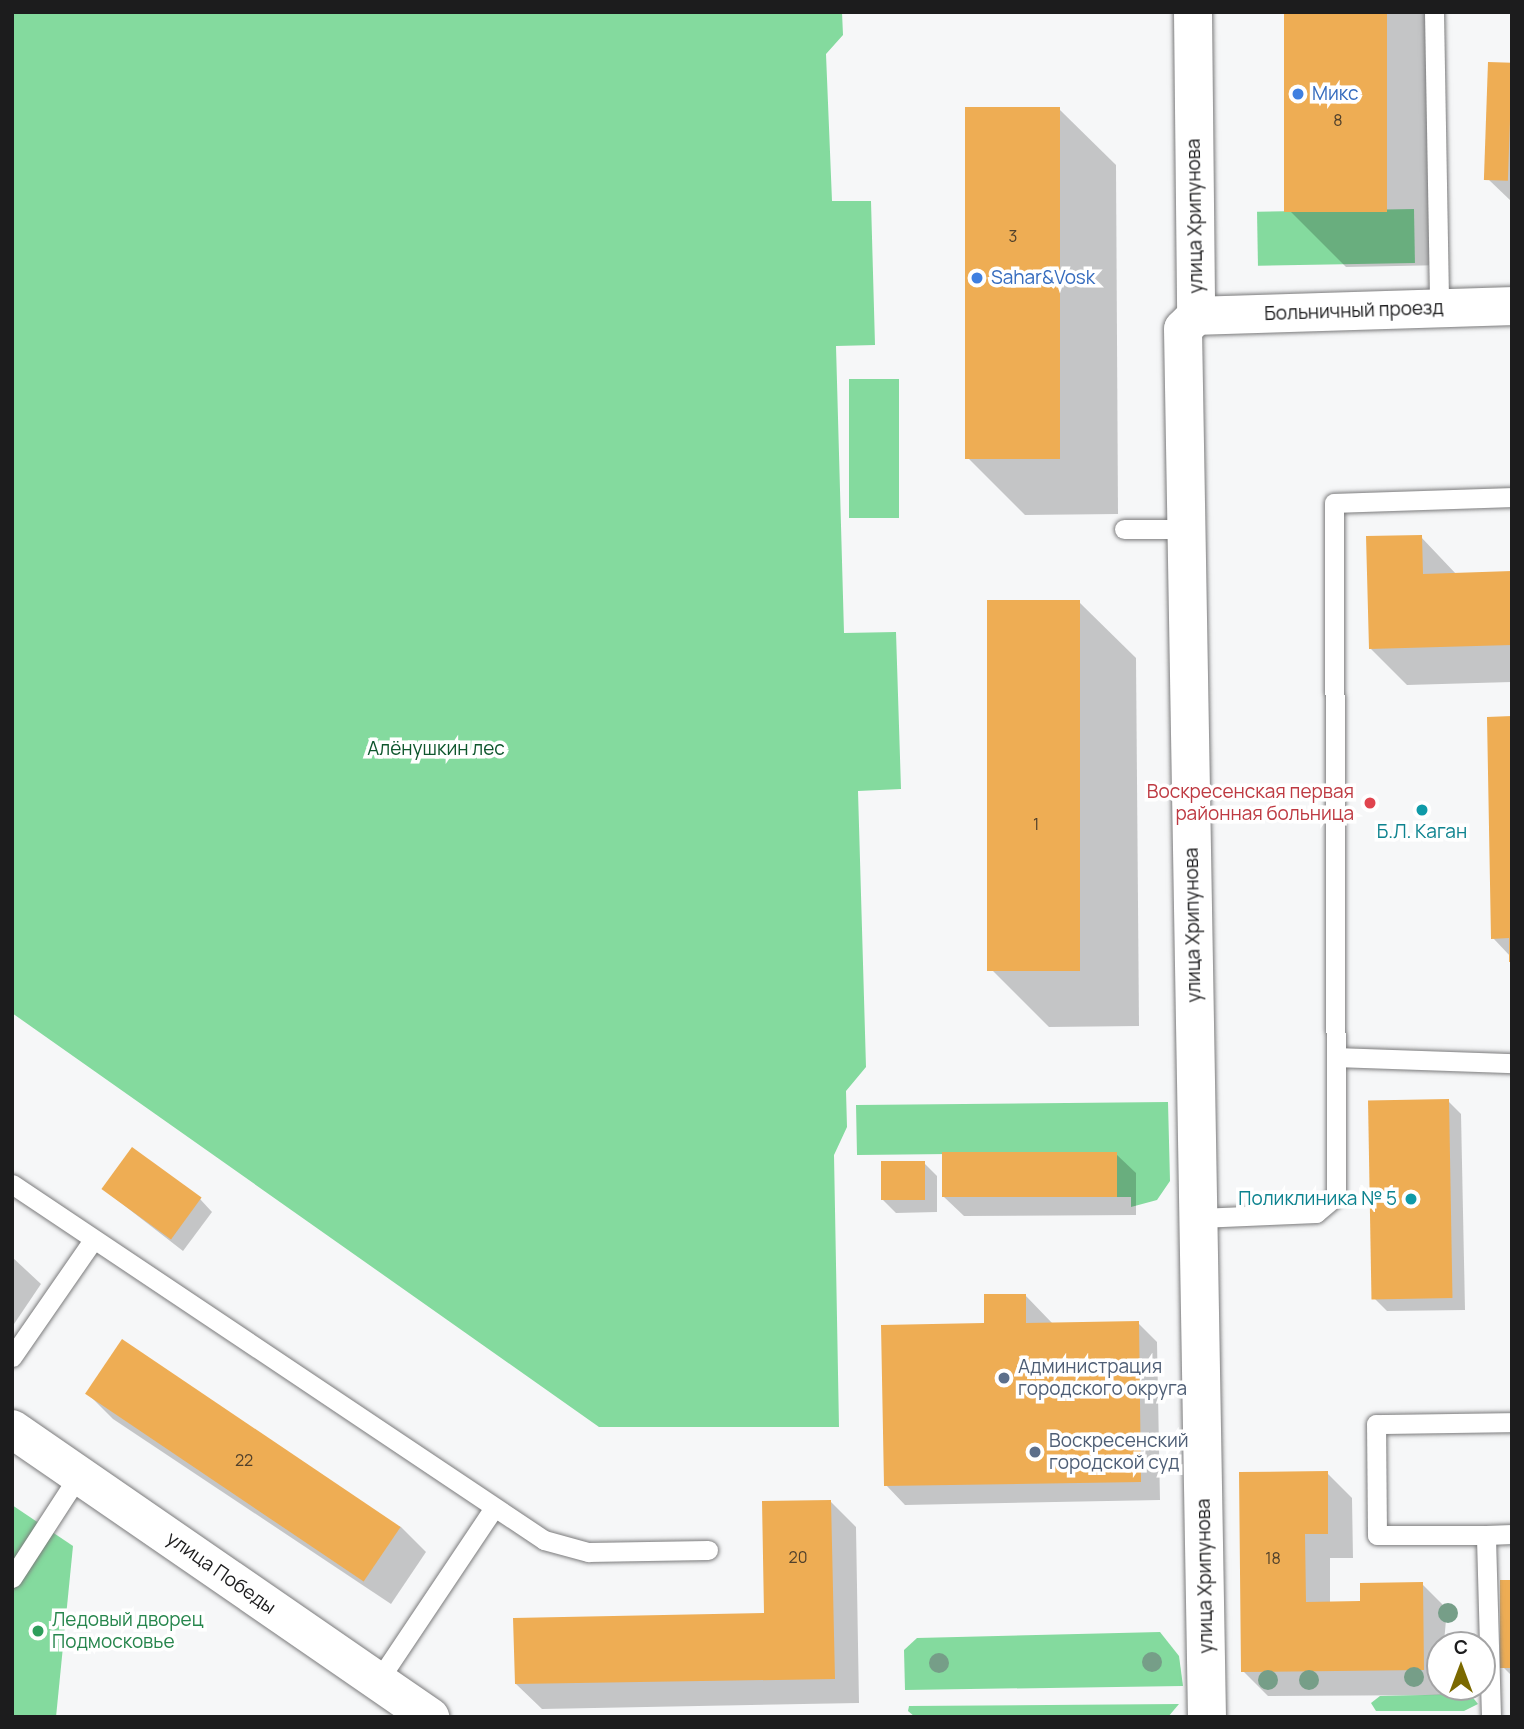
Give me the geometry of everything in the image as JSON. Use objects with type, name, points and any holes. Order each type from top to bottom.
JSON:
[{"type":"street","name":"улица Хрипунова","points":[[1193,12],[1196,316],[1183,329],[1207,1717]]},
{"type":"street","name":"Больничный проезд","points":[[1196,316],[1512,306]]},
{"type":"street","name":"улица Победы","points":[[12,1429],[430,1717]]},
{"type":"lane","points":[[1434,12],[1438,308]]},
{"type":"lane","points":[[1199,1218],[1295,1216],[1328,1207],[1337,1187],[1334,503],[1512,497]]},
{"type":"lane","points":[[1124,529],[1186,529]]},
{"type":"lane","points":[[1337,1057],[1512,1063]]},
{"type":"lane","points":[[12,1184],[544,1540],[588,1552],[708,1550]]},
{"type":"lane","points":[[12,1357],[93,1240]]},
{"type":"lane","points":[[1512,1422],[1376,1424],[1377,1535],[1512,1534]]},
{"type":"lane","points":[[12,1578],[79,1475]]},
{"type":"lane","points":[[378,1681],[494,1508]]},
{"type":"lane","points":[[1486,1535],[1491,1717]]},
{"type":"green space","name":"Алёнушкин лес","points":[[12,12],[842,12],[843,35],[826,54],[832,201],[871,201],[875,345],[836,346],[844,633],[896,632],[901,789],[858,791],[866,1067],[846,1091],[847,1127],[834,1155],[839,1427],[599,1427],[12,1013]]},
{"type":"green space","points":[[1414,209],[1415,263],[1258,266],[1257,212]]},
{"type":"green space","points":[[849,379],[899,379],[899,518],[849,518]]},
{"type":"green space","points":[[1168,1102],[1170,1181],[1157,1200],[1131,1207],[1131,1197],[1117,1197],[1117,1152],[857,1155],[856,1105]]},
{"type":"green space","name":"Ледовый дворец Подмосковье","points":[[12,1505],[73,1546],[56,1717],[12,1717]]},
{"type":"green space","points":[[1160,1632],[1179,1656],[1183,1686],[905,1690],[904,1650],[917,1638]]},
{"type":"green space","points":[[1426,1695],[1426,1701],[1476,1701],[1478,1704],[1464,1711],[1376,1711],[1371,1703],[1380,1696]]},
{"type":"green space","points":[[1179,1704],[1168,1717],[915,1717],[908,1711],[909,1706]]},
{"type":"building","points":[[1284,12],[1387,12],[1387,212],[1284,212]]},
{"type":"building","points":[[1488,62],[1512,63],[1508,181],[1484,180]]},
{"type":"building","points":[[965,107],[1060,107],[1060,459],[965,459]]},
{"type":"building","points":[[1422,535],[1423,574],[1512,571],[1512,645],[1369,649],[1366,536]]},
{"type":"building","points":[[987,600],[1080,600],[1080,971],[987,971]]},
{"type":"building","points":[[1512,716],[1512,962],[1509,962],[1509,938],[1491,939],[1487,717]]},
{"type":"building","name":"Поликлиника № 5","points":[[1449,1099],[1452,1298],[1371,1299],[1368,1100]]},
{"type":"building","points":[[132,1147],[202,1198],[171,1240],[101,1189]]},
{"type":"building","points":[[942,1152],[1117,1152],[1117,1197],[942,1197]]},
{"type":"building","points":[[881,1161],[925,1161],[925,1200],[881,1200]]},
{"type":"building","points":[[984,1294],[1026,1294],[1026,1323],[1139,1321],[1141,1482],[884,1486],[881,1325],[984,1323]]},
{"type":"building","points":[[122,1339],[401,1527],[364,1582],[85,1394]]},
{"type":"building","points":[[1328,1471],[1328,1534],[1305,1534],[1306,1602],[1360,1601],[1360,1583],[1423,1582],[1424,1670],[1241,1672],[1239,1472]]},
{"type":"building","points":[[831,1500],[835,1679],[515,1684],[513,1618],[764,1613],[762,1501]]},
{"type":"building","points":[[1500,1580],[1512,1580],[1512,1668],[1500,1668]]},
{"type":"place","name":"Микс","points":[[1298,94]]},
{"type":"place","name":"Sahar&Vosk","points":[[977,278]]},
{"type":"place","name":"Воскресенская первая районная больница","points":[[1370,803]]},
{"type":"place","name":"Б.Л. Каган","points":[[1422,810]]},
{"type":"place","name":"Поликлиника № 5","points":[[1411,1199]]},
{"type":"place","name":"Администрация городского округа","points":[[1004,1378]]},
{"type":"place","name":"Воскресенский городской суд","points":[[1035,1452]]},
{"type":"place","name":"Ледовый дворец Подмосковье","points":[[38,1631]]}]
